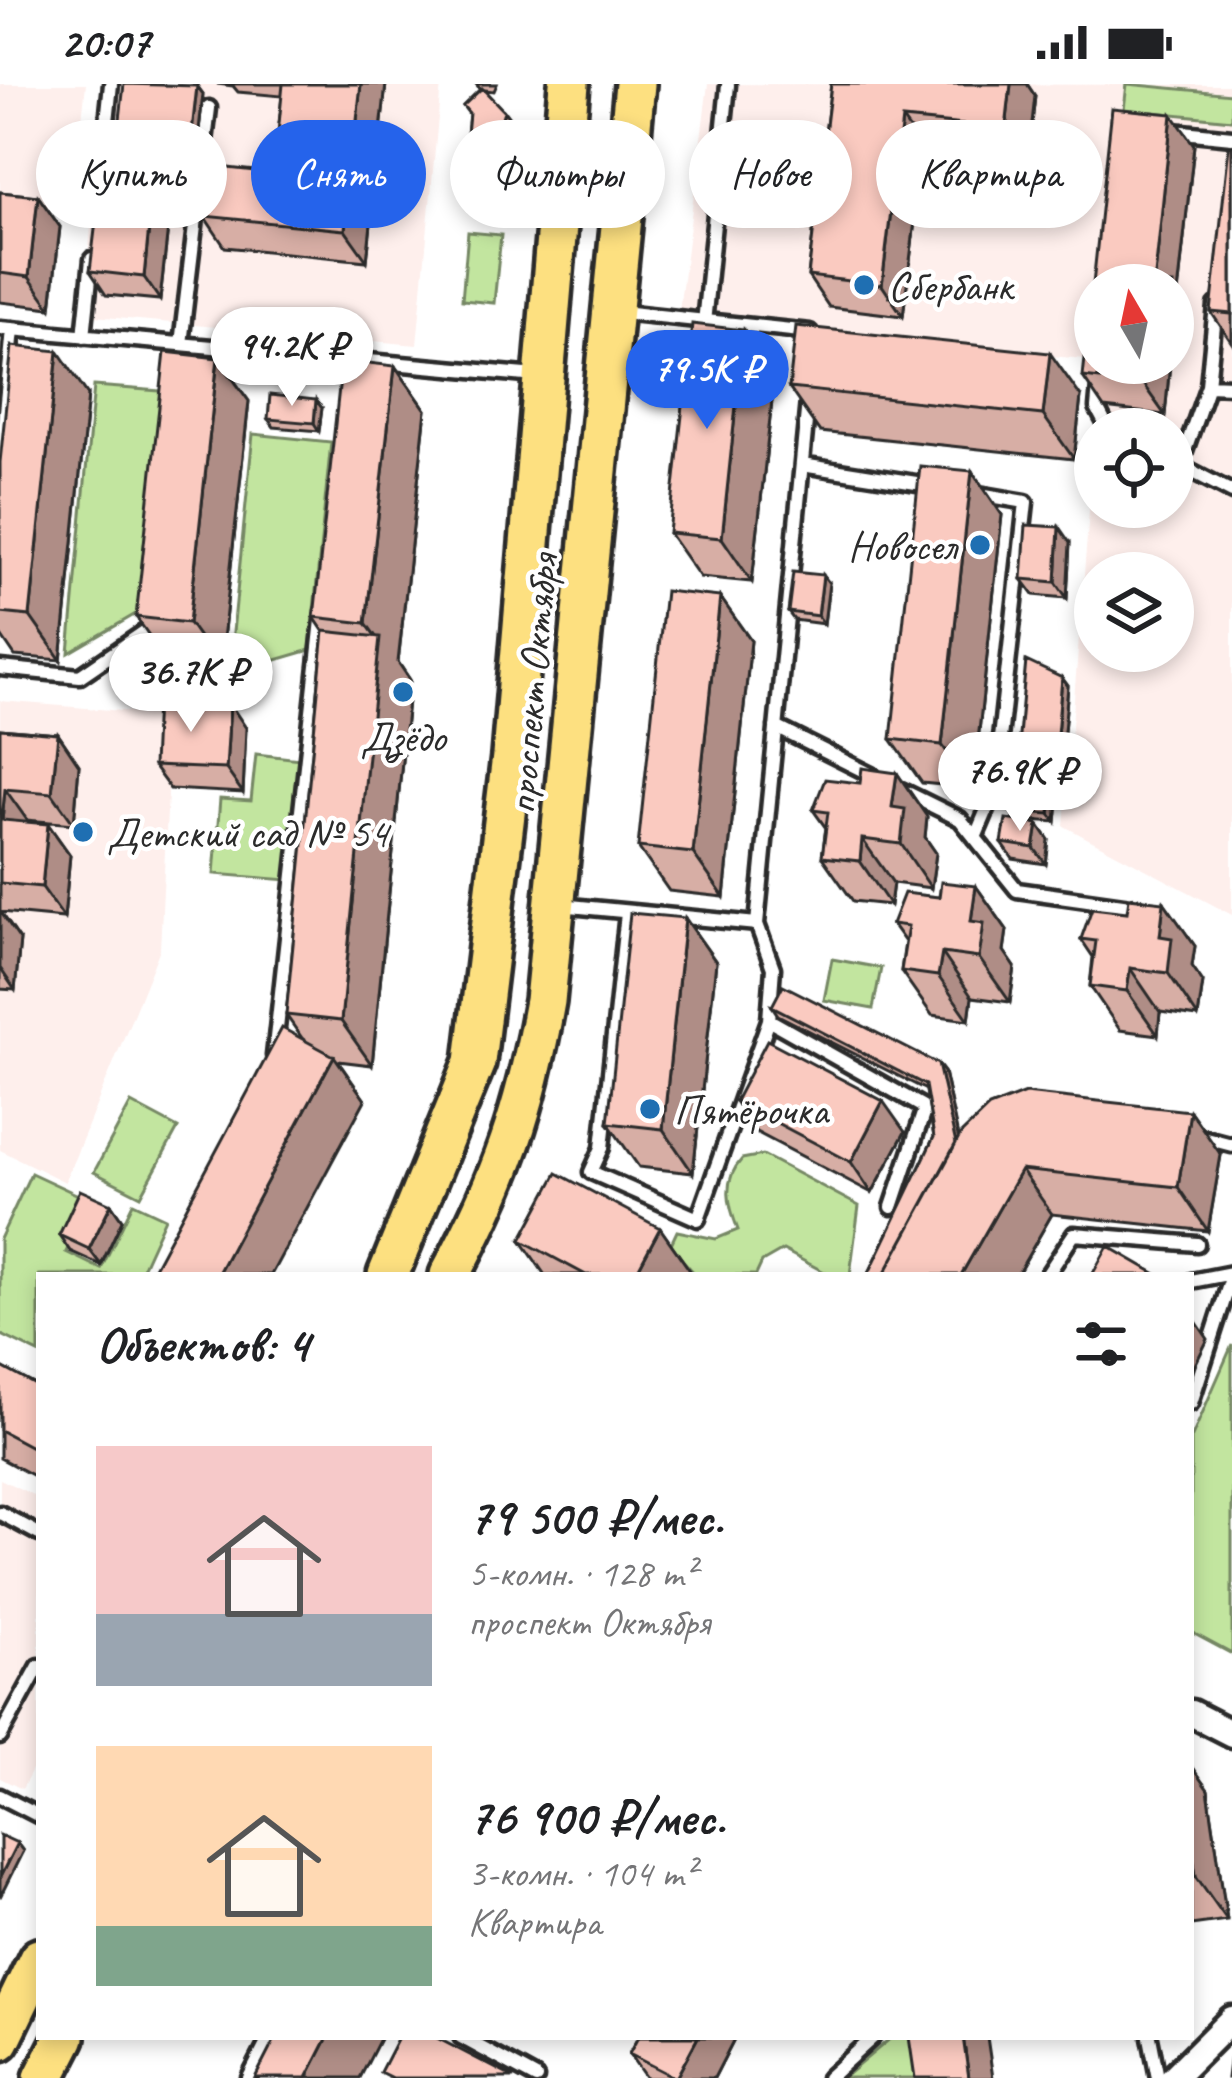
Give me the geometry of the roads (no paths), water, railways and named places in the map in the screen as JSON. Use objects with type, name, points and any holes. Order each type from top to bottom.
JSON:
[{"type":"main road","name":"проспект Октября","points":[[389,1272],[475,1062],[512,756],[569,84]]},
{"type":"main road","name":"проспект Октября","points":[[452,1272],[487,1205],[527,1100],[559,905],[635,84]]},
{"type":"main road","points":[[550,288],[614,303]]},
{"type":"main road","points":[[0,2040],[36,1964]]},
{"type":"main road","points":[[44,2078],[63,2040]]},
{"type":"street","points":[[1194,1715],[1232,1734]]},
{"type":"street","points":[[1173,2078],[1232,2019]]},
{"type":"lane","points":[[107,120],[111,84]]},
{"type":"lane","points":[[704,323],[728,86]]},
{"type":"lane","points":[[188,350],[208,108]]},
{"type":"lane","points":[[1166,131],[1232,137]]},
{"type":"lane","points":[[84,336],[94,244]]},
{"type":"lane","points":[[1194,419],[1208,385],[1217,295]]},
{"type":"lane","points":[[614,303],[704,323],[814,332],[812,354]]},
{"type":"lane","points":[[0,464],[7,329],[349,367],[542,377]]},
{"type":"lane","points":[[627,913],[602,1148],[591,1172],[698,1219],[770,1020],[773,968],[758,924],[810,376]]},
{"type":"lane","points":[[1208,385],[1232,386]]},
{"type":"lane","points":[[802,465],[934,486]]},
{"type":"lane","points":[[1194,472],[1232,492]]},
{"type":"lane","points":[[957,490],[1026,502],[994,793],[975,838]]},
{"type":"lane","points":[[263,1081],[274,1059],[325,593]]},
{"type":"lane","points":[[0,668],[80,676],[164,618]]},
{"type":"lane","points":[[776,727],[960,819],[1018,890],[1171,912]]},
{"type":"lane","points":[[559,905],[758,924]]},
{"type":"lane","points":[[770,1020],[925,1108],[892,1207]]},
{"type":"lane","points":[[1184,1132],[1232,1145]]},
{"type":"lane","points":[[1049,1272],[1074,1234],[1197,1244]]},
{"type":"lane","points":[[1194,1280],[1232,1274],[1194,1394]]},
{"type":"lane","points":[[0,1513],[36,1532]]},
{"type":"lane","points":[[0,1737],[36,1671]]},
{"type":"lane","points":[[0,1796],[36,1814]]},
{"type":"lane","points":[[249,2078],[268,2040]]},
{"type":"lane","points":[[466,2040],[536,2078]]},
{"type":"lane","points":[[828,2078],[870,2040]]},
{"type":"lane","points":[[1151,2040],[1158,2078]]},
{"type":"place","name":"Сбербанк","points":[[864,285]]},
{"type":"place","name":"Новосел","points":[[980,545]]},
{"type":"place","name":"Дзёдо","points":[[403,692]]},
{"type":"place","name":"Детский сад № 54","points":[[83,832]]},
{"type":"place","name":"Пятёрочка","points":[[650,1109]]}]
